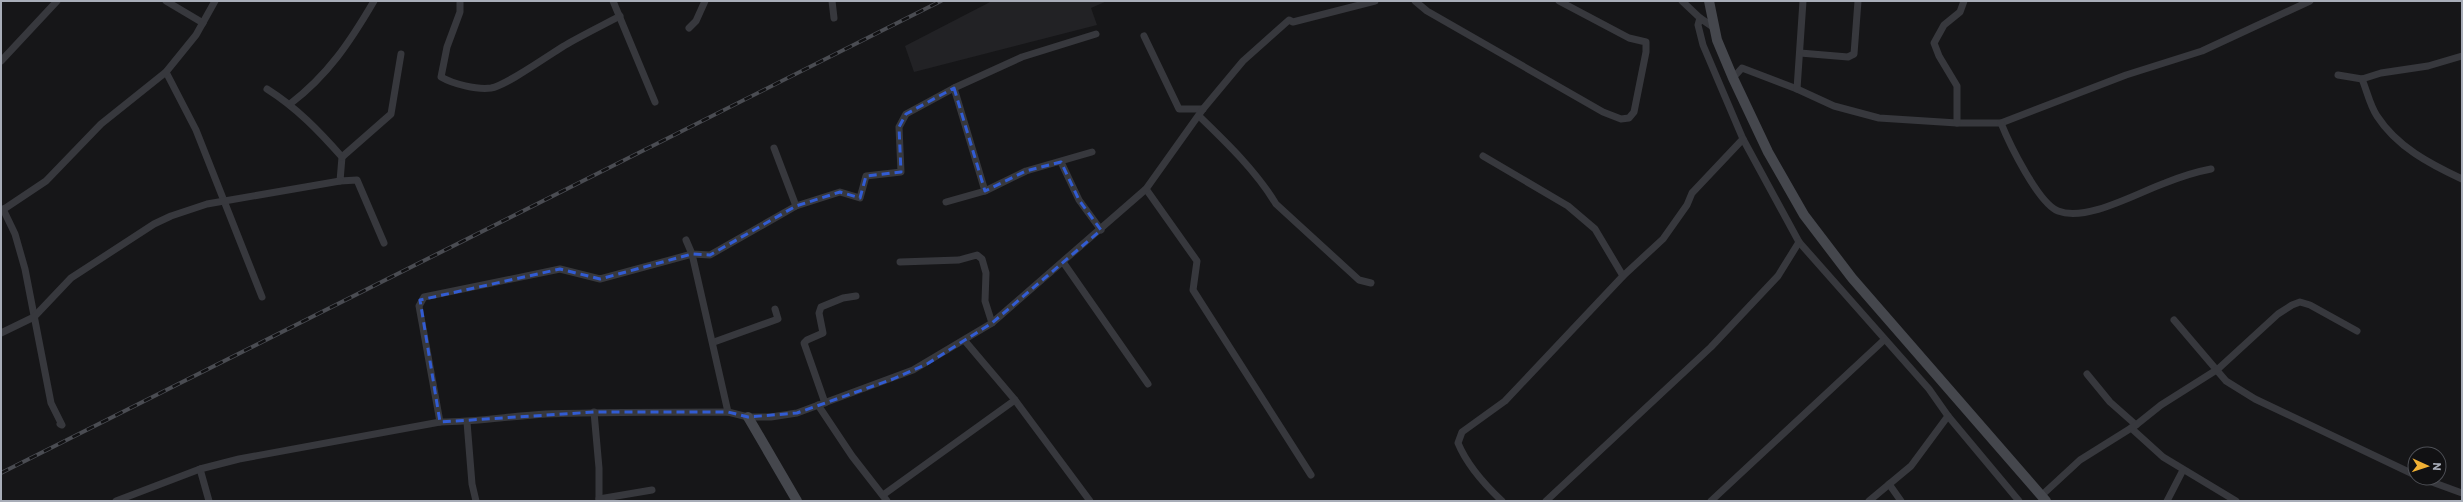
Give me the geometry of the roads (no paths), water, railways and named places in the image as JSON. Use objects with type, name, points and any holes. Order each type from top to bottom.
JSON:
[{"type":"main road","points":[[1709,1],[1714,26],[1733,78],[1768,152],[1804,215],[1825,244],[2044,499]]},
{"type":"main road","points":[[748,417],[797,501]]},
{"type":"street","points":[[1,61],[58,1]]},
{"type":"street","points":[[166,1],[203,23]]},
{"type":"street","points":[[60,424],[62,425],[51,403],[20,249],[2,210],[46,181],[101,124],[166,72],[185,51],[215,1]]},
{"type":"street","points":[[290,104],[308,89],[344,51],[374,1]]},
{"type":"street","points":[[460,1],[460,12],[447,47],[441,77],[446,80],[483,88],[492,88],[506,81],[620,16]]},
{"type":"street","points":[[613,1],[655,102]]},
{"type":"street","points":[[689,28],[696,21],[705,1]]},
{"type":"street","points":[[832,1],[834,18]]},
{"type":"street","points":[[116,501],[200,469],[284,450],[440,422],[467,422],[512,416],[594,412],[728,412],[748,417],[785,415],[821,404],[913,370],[965,341],[992,323],[1101,230],[1146,189],[1203,109],[1243,61],[1289,20],[1293,22],[1375,1]]},
{"type":"street","points":[[1415,1],[1427,11],[1590,105],[1621,119],[1629,118],[1634,112],[1646,52],[1646,42],[1639,42],[1629,38],[1559,1]]},
{"type":"street","points":[[1682,1],[1700,18],[1714,26]]},
{"type":"street","points":[[1798,89],[1803,1]]},
{"type":"street","points":[[1800,53],[1848,57],[1854,54],[1858,1]]},
{"type":"street","points":[[1957,123],[1957,86],[1939,56],[1934,43],[1944,25],[1960,12],[1964,1]]},
{"type":"street","points":[[1733,78],[1742,68],[1798,89],[1834,106],[1879,118],[1957,123],[2001,123],[2126,75],[2202,51],[2310,1]]},
{"type":"street","points":[[1700,18],[1698,25],[1703,45],[1743,139],[1799,242],[1884,340],[1929,389],[1948,416],[2020,501]]},
{"type":"street","points":[[440,422],[418,306],[424,297],[560,269],[600,279],[692,254],[710,255],[796,206],[840,192],[860,198],[866,176],[901,172],[899,126],[906,114],[954,88],[1022,57],[1096,34]]},
{"type":"street","points":[[1144,36],[1179,109],[1203,109]]},
{"type":"street","points":[[340,181],[342,157],[390,114],[394,107],[401,54]]},
{"type":"street","points":[[2338,75],[2362,79],[2381,73],[2428,66],[2462,56]]},
{"type":"street","points":[[166,72],[196,130],[262,297]]},
{"type":"street","points":[[2362,79],[2376,115],[2391,134],[2427,163],[2462,179]]},
{"type":"street","points":[[954,88],[985,191]]},
{"type":"street","points":[[267,89],[290,104],[320,132],[342,157]]},
{"type":"street","points":[[1199,116],[1222,139],[1268,191],[1276,204],[1359,280],[1371,283]]},
{"type":"street","points":[[2001,123],[2011,146],[2041,195],[2056,210],[2068,214],[2082,212],[2117,202],[2164,183],[2211,169]]},
{"type":"street","points":[[1502,501],[1489,489],[1462,454],[1458,443],[1462,432],[1505,401],[1624,276],[1663,240],[1687,205],[1692,193],[1743,139]]},
{"type":"street","points":[[774,148],[796,206]]},
{"type":"street","points":[[946,202],[985,191],[1026,171],[1062,162],[1092,152]]},
{"type":"street","points":[[1483,156],[1568,206],[1595,229],[1624,276]]},
{"type":"street","points":[[1062,162],[1080,200],[1101,230]]},
{"type":"street","points":[[1,333],[34,317],[71,278],[154,224],[178,214],[223,201],[340,181],[357,180],[384,243]]},
{"type":"street","points":[[1146,189],[1197,261],[1193,290],[1311,475]]},
{"type":"street","points":[[686,240],[692,254],[714,342],[728,412]]},
{"type":"street","points":[[1546,501],[1711,348],[1778,276],[1799,242]]},
{"type":"street","points":[[900,262],[959,260],[977,256],[982,259],[986,273],[985,301],[992,323]]},
{"type":"street","points":[[1063,262],[1148,384]]},
{"type":"street","points":[[856,296],[843,298],[821,307],[819,313],[823,333],[806,340],[804,343],[821,404],[852,456],[885,498],[1015,400]]},
{"type":"street","points":[[2044,499],[2080,460],[2134,427],[2161,405],[2218,369],[2278,314],[2300,302],[2357,331]]},
{"type":"street","points":[[714,342],[778,319],[775,310]]},
{"type":"street","points":[[2174,320],[2218,369],[2226,381],[2255,399],[2407,471]]},
{"type":"street","points":[[1711,501],[1884,340]]},
{"type":"street","points":[[965,341],[1015,400],[1090,501]]},
{"type":"street","points":[[2088,374],[2110,402],[2163,457],[2236,501]]},
{"type":"street","points":[[594,412],[599,468],[599,500],[652,490]]},
{"type":"street","points":[[1869,501],[1911,466],[1948,416]]},
{"type":"street","points":[[467,422],[472,484],[476,501]]},
{"type":"street","points":[[200,469],[209,501]]},
{"type":"street","points":[[2167,501],[2183,470]]},
{"type":"street","points":[[1889,484],[1901,501]]},
{"type":"street","points":[[2443,486],[2462,493]]},
{"type":"railway","points":[[1,473],[941,1]]}]
